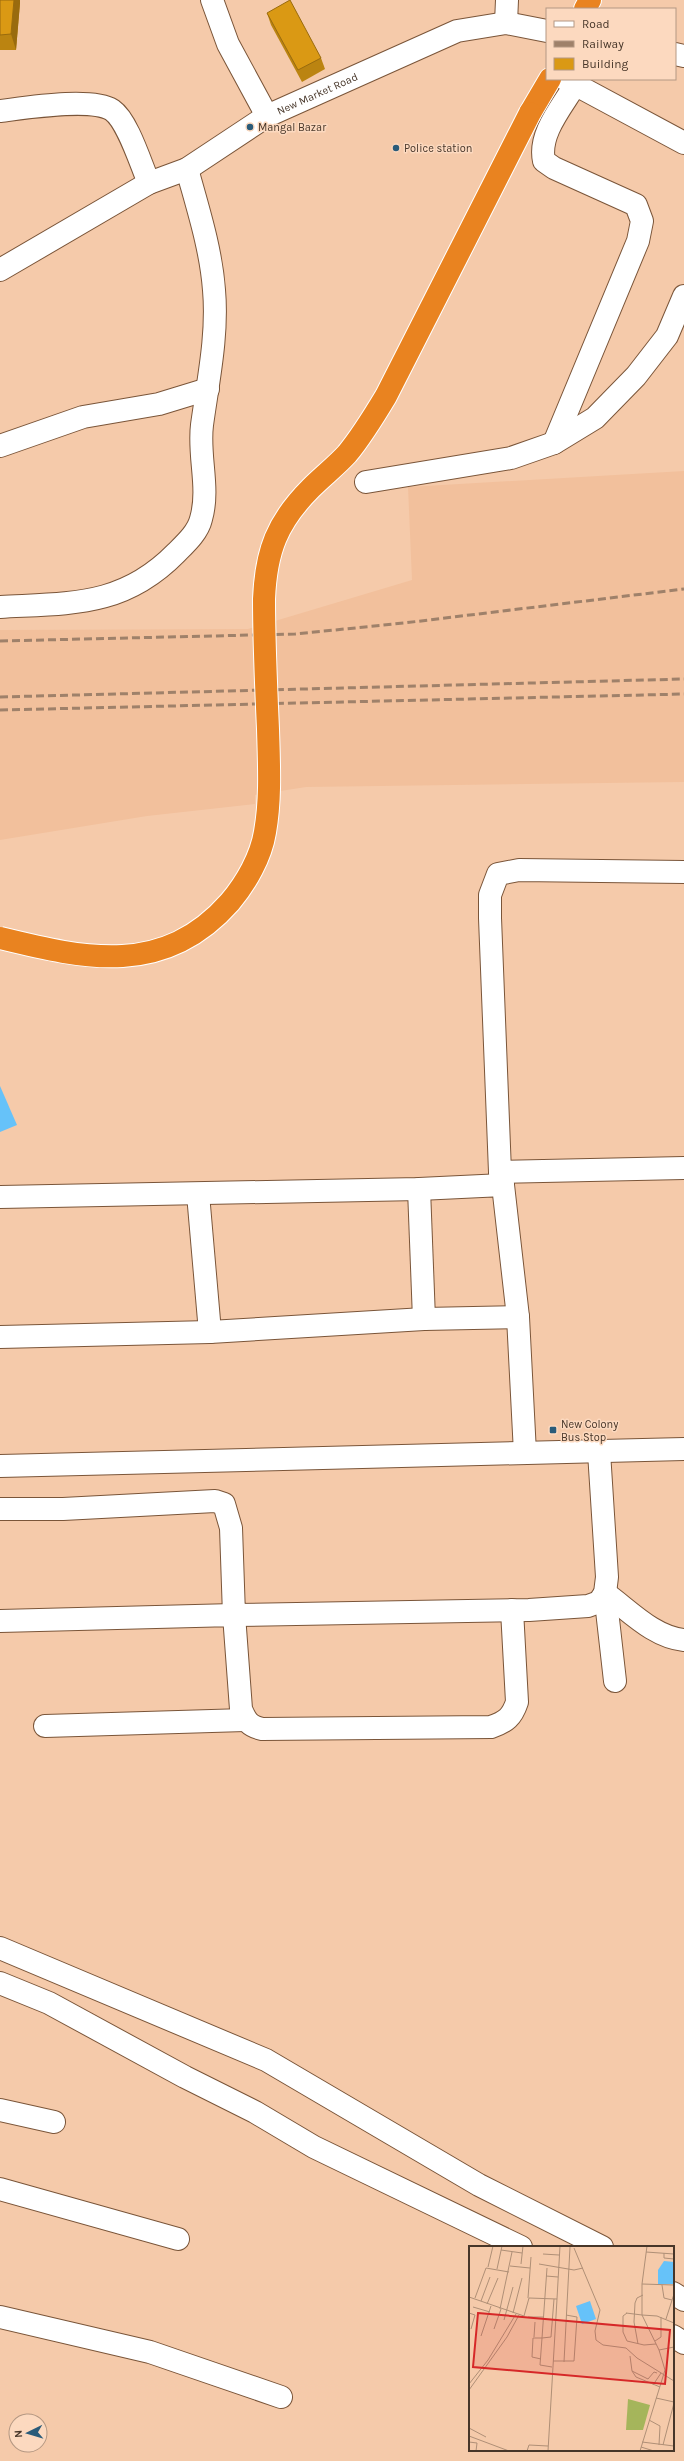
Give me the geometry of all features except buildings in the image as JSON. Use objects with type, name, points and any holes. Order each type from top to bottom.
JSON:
[{"type":"highway","points":[[0,938],[53,951],[91,957],[122,957],[155,951],[185,938],[206,925],[240,890],[254,864],[265,834],[270,797],[264,599],[265,570],[274,537],[287,515],[346,454],[366,428],[386,396],[530,113],[549,80]]},
{"type":"street","points":[[212,0],[228,44],[268,116]]},
{"type":"street","points":[[506,23],[507,0]]},
{"type":"street","name":"New Market Road","points":[[0,270],[149,183],[187,169],[268,116],[457,31],[506,23],[546,31]]},
{"type":"street","points":[[554,443],[638,241],[642,221],[636,205],[554,168],[544,161],[541,150],[548,130],[570,82],[684,143]]},
{"type":"street","points":[[0,111],[70,104],[92,104],[112,110],[124,125],[149,183]]},
{"type":"street","points":[[0,607],[76,602],[112,595],[138,582],[163,566],[189,540],[201,519],[204,494],[200,439],[208,389],[215,317],[214,290],[204,230],[187,169]]},
{"type":"street","points":[[366,482],[511,458],[554,443],[595,418],[636,376],[667,336],[684,296]]},
{"type":"street","points":[[0,446],[83,417],[159,404],[208,389]]},
{"type":"street","points":[[525,1453],[518,1317],[501,1178],[490,895],[498,874],[519,870],[684,872]]},
{"type":"street","points":[[0,1197],[419,1189],[501,1178],[684,1168]]},
{"type":"street","points":[[419,1189],[424,1319]]},
{"type":"street","points":[[198,1194],[210,1332]]},
{"type":"street","points":[[0,1337],[210,1332],[424,1319],[518,1317]]},
{"type":"street","points":[[0,1466],[684,1449]]},
{"type":"street","points":[[599,1452],[607,1577],[605,1593],[615,1681]]},
{"type":"street","points":[[0,1509],[64,1509],[215,1501],[224,1504],[231,1528],[234,1615],[240,1709],[245,1720],[251,1726],[262,1729],[491,1727],[505,1723],[514,1712],[517,1702],[512,1610]]},
{"type":"street","points":[[0,1621],[512,1610],[588,1606],[599,1602],[605,1593]]},
{"type":"street","points":[[605,1593],[654,1631],[674,1639],[684,1640]]},
{"type":"street","points":[[45,1726],[245,1720]]},
{"type":"street","points":[[0,1948],[266,2060],[479,2185],[600,2246]]},
{"type":"street","points":[[0,1983],[49,2003],[185,2077],[255,2112],[314,2147],[519,2246]]},
{"type":"street","points":[[0,2110],[54,2122]]},
{"type":"street","points":[[0,2189],[178,2239]]},
{"type":"street","points":[[674,2294],[684,2300]]},
{"type":"street","points":[[0,2317],[150,2352],[281,2397]]},
{"type":"street","points":[[674,2337],[684,2343]]},
{"type":"shaded area","points":[[684,471],[684,782],[306,787],[255,795],[255,804],[147,816],[0,840],[0,630],[248,629],[412,580],[408,487]]},
{"type":"water","points":[[0,1086],[17,1125],[0,1132]]},
{"type":"railway","points":[[0,641],[295,634],[404,623],[684,589]]},
{"type":"railway","points":[[0,697],[684,679]]},
{"type":"railway","points":[[0,710],[684,694]]},
{"type":"place","name":"Mangal Bazar","points":[[250,127]]},
{"type":"place","name":"Police station","points":[[396,148]]},
{"type":"place","name":"New Colony Bus Stop","points":[[553,1430]]}]
